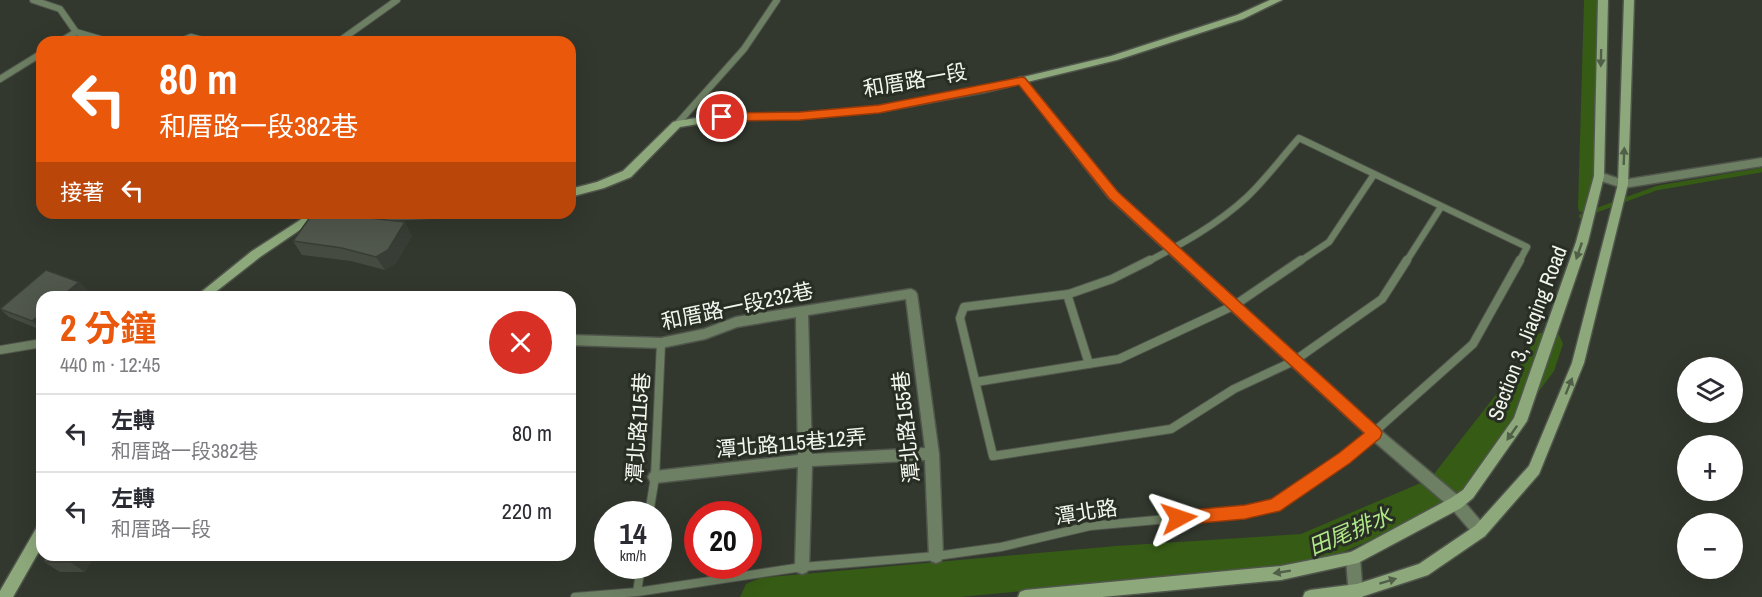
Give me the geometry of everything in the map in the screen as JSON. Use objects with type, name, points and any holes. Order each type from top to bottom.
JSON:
[{"type":"street","name":"和厝路一段","points":[[677,124],[722,117],[800,116],[879,109],[1022,81],[1114,58],[1240,17],[1277,0]]},
{"type":"street","name":"Section 3, Jiaqing Road","points":[[1025,597],[1281,573],[1353,558],[1456,503],[1468,494],[1520,421],[1582,242],[1599,176],[1603,0]]},
{"type":"street","points":[[1310,597],[1357,594],[1423,570],[1480,531],[1534,470],[1578,363],[1623,184],[1629,0]]},
{"type":"street","points":[[1022,81],[1113,195],[1374,433],[1456,503],[1480,531]]},
{"type":"street","points":[[576,192],[600,186],[627,174],[677,124]]},
{"type":"street","points":[[1599,176],[1623,184],[1762,162]]},
{"type":"street","points":[[209,291],[306,219]]},
{"type":"street","name":"和厝路一段232巷","points":[[576,340],[661,343],[705,334],[736,322],[911,294]]},
{"type":"street","name":"潭北路155巷","points":[[911,294],[932,454],[936,556]]},
{"type":"street","points":[[801,311],[805,460],[802,567]]},
{"type":"street","name":"潭北路115巷12弄","points":[[655,477],[805,460],[932,454]]},
{"type":"street","points":[[5,597],[36,543]]},
{"type":"street","points":[[1353,558],[1357,594]]},
{"type":"lane","points":[[33,0],[51,3],[66,12],[76,32],[90,36]]},
{"type":"lane","points":[[346,36],[397,0]]},
{"type":"lane","points":[[677,124],[766,19],[777,0]]},
{"type":"lane","points":[[70,36],[76,32]]},
{"type":"lane","points":[[0,79],[36,57]]},
{"type":"lane","points":[[1299,138],[1373,176],[1441,207],[1382,299],[1294,361],[1234,389],[1171,429],[993,456],[960,318],[964,307],[1067,294],[1091,288],[1171,249],[1231,210],[1248,196],[1299,138]]},
{"type":"lane","points":[[976,382],[1119,359],[1235,305],[1329,242],[1373,176]]},
{"type":"lane","name":"潭北路","points":[[575,597],[637,592],[802,567],[936,556],[1001,547],[1090,526],[1245,512],[1275,506],[1345,458],[1473,345],[1527,247],[1441,207]]},
{"type":"lane","points":[[1067,294],[1089,364]]},
{"type":"lane","name":"潭北路115巷","points":[[651,501],[655,477],[661,343]]},
{"type":"lane","points":[[0,350],[36,344]]},
{"type":"lane","points":[[637,592],[639,579]]},
{"type":"building","points":[[309,219],[379,219],[405,222],[388,250],[376,257],[342,248],[293,241]]},
{"type":"building","points":[[46,270],[79,282],[68,291],[36,291],[36,318],[32,321],[0,309]]},
{"type":"building","points":[[44,561],[71,561],[70,562]]},
{"type":"waterway","points":[[1586,208],[1591,0]]},
{"type":"waterway","points":[[1581,216],[1657,188],[1762,170]]},
{"type":"waterway","name":"田尾排水","points":[[760,597],[1116,564],[1302,552],[1443,491],[1542,361],[1547,344]]},
{"type":"route","points":[[722,117],[800,116],[879,109],[1022,81],[1113,195],[1374,433],[1345,458],[1275,506],[1245,512],[1179,518]]}]
